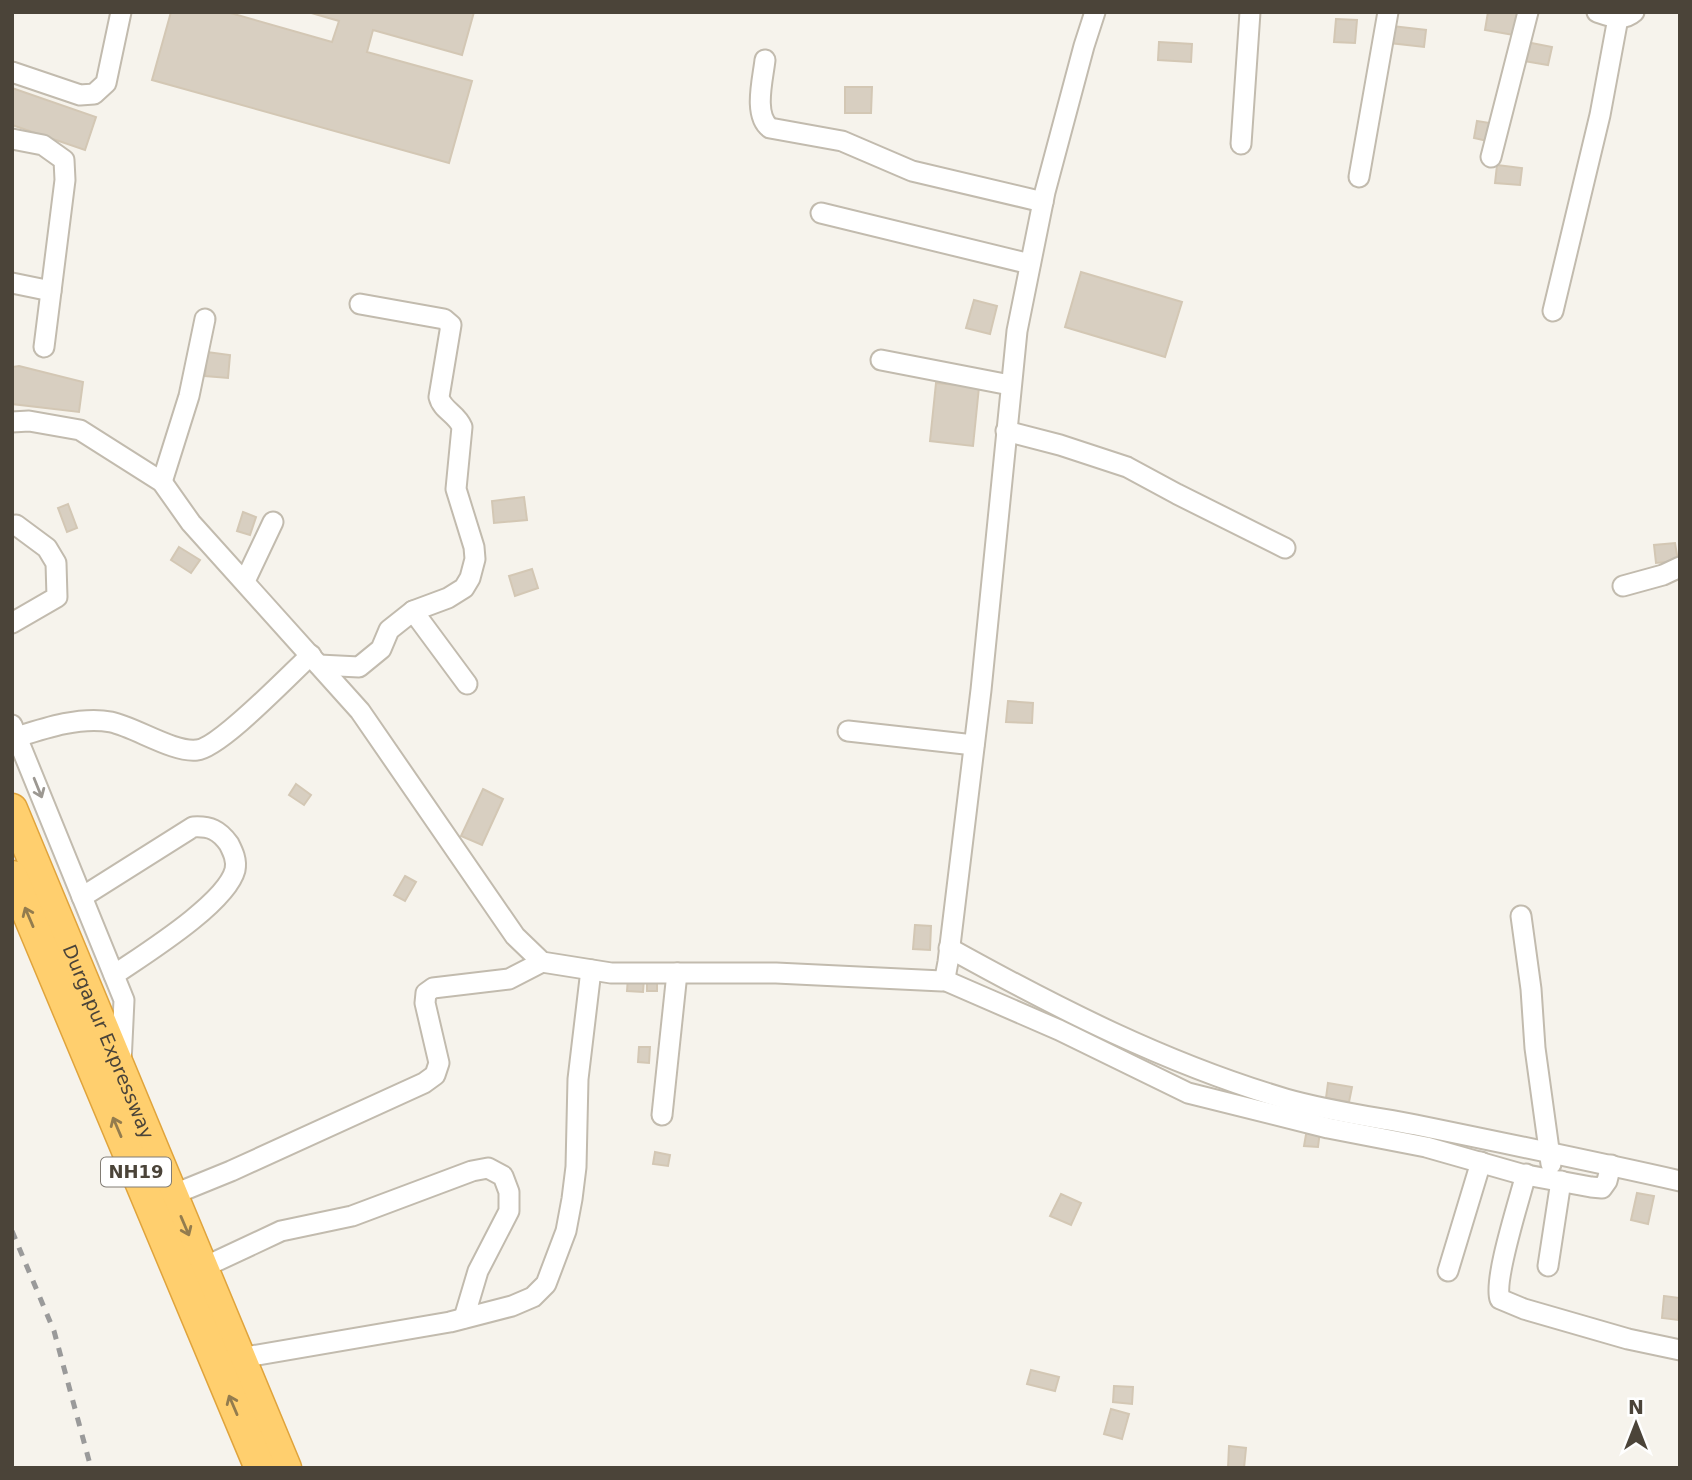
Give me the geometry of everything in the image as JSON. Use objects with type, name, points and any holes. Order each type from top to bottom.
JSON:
[{"type":"highway","name":"Durgapur Expressway","points":[[12,809],[286,1468]]},
{"type":"highway","name":"Durgapur Expressway","points":[[12,876],[260,1468]]},
{"type":"street","points":[[12,72],[80,95],[94,94],[106,83],[121,12]]},
{"type":"street","points":[[12,422],[29,421],[80,430],[162,482],[191,523],[360,711],[515,936],[542,962],[611,973],[776,973],[938,982],[947,966],[974,746],[1017,331],[1043,202],[1095,12]]},
{"type":"street","points":[[1241,144],[1250,12]]},
{"type":"street","points":[[1359,177],[1388,12]]},
{"type":"street","points":[[1491,157],[1528,12]]},
{"type":"street","points":[[1553,311],[1626,15],[1597,12]]},
{"type":"street","points":[[765,60],[761,110],[764,123],[770,128],[842,141],[912,171],[1043,202]]},
{"type":"street","points":[[12,139],[43,145],[64,160],[65,180],[44,347]]},
{"type":"street","points":[[821,213],[1030,264]]},
{"type":"street","points":[[12,283],[51,291]]},
{"type":"street","points":[[121,1072],[124,1000],[15,731],[111,722],[183,748],[198,750],[218,741],[315,660],[359,667],[381,649],[389,630],[413,611],[448,598],[464,588],[475,559],[474,547],[456,489],[462,427],[457,418],[442,405],[439,397],[451,326],[444,319],[360,304]]},
{"type":"street","points":[[162,482],[189,396],[205,319]]},
{"type":"street","points":[[881,360],[1010,385]]},
{"type":"street","points":[[1006,431],[1127,467],[1285,548]]},
{"type":"street","points":[[245,581],[273,522]]},
{"type":"street","points":[[12,526],[16,525],[47,548],[56,563],[57,597],[12,623]]},
{"type":"street","points":[[1623,586],[1663,575],[1680,567]]},
{"type":"street","points":[[413,611],[467,684]]},
{"type":"street","points":[[848,731],[974,746]]},
{"type":"street","points":[[82,897],[193,827],[208,826],[222,834],[234,853],[235,868],[229,882],[205,909],[186,926],[114,975]]},
{"type":"street","points":[[1521,916],[1531,989],[1535,1048],[1550,1153],[1557,1180],[1548,1266]]},
{"type":"street","points":[[172,1195],[424,1083],[435,1075],[439,1063],[425,1003],[426,993],[433,988],[509,979],[542,962]]},
{"type":"street","points":[[947,966],[1030,994],[1147,1049],[1289,1100],[1680,1181]]},
{"type":"street","points":[[947,966],[1059,1030],[1188,1093],[1328,1128],[1426,1147],[1526,1174],[1602,1188],[1608,1181],[1611,1165]]},
{"type":"street","points":[[240,1358],[464,1318],[512,1306],[533,1297],[546,1284],[566,1231],[576,1167],[578,1080],[592,970]]},
{"type":"street","points":[[662,1115],[677,973]]},
{"type":"street","points":[[1448,1271],[1481,1162]]},
{"type":"street","points":[[202,1268],[281,1231],[352,1216],[472,1171],[488,1168],[503,1176],[509,1192],[509,1211],[478,1271],[464,1318]]},
{"type":"street","points":[[1526,1174],[1498,1289],[1500,1299],[1524,1309],[1618,1336],[1680,1350]]},
{"type":"building","points":[[171,12],[227,12],[332,42],[339,21],[308,12],[474,12],[462,55],[373,30],[367,52],[472,81],[449,163],[152,80]]},
{"type":"building","points":[[1488,12],[1518,12],[1514,35],[1485,30]]},
{"type":"building","points":[[1336,19],[1357,20],[1355,43],[1334,42]]},
{"type":"building","points":[[1392,26],[1426,30],[1424,47],[1390,43]]},
{"type":"building","points":[[1522,41],[1552,47],[1548,65],[1518,60]]},
{"type":"building","points":[[1159,42],[1192,44],[1191,62],[1158,60]]},
{"type":"building","points":[[845,87],[872,87],[871,113],[845,113]]},
{"type":"building","points":[[12,88],[96,117],[85,150],[12,125]]},
{"type":"building","points":[[1477,121],[1496,124],[1492,142],[1474,138]]},
{"type":"building","points":[[1497,165],[1522,168],[1520,185],[1495,183]]},
{"type":"building","points":[[1081,272],[1182,302],[1165,357],[1065,327]]},
{"type":"building","points":[[974,300],[997,306],[990,334],[966,328]]},
{"type":"building","points":[[207,352],[230,355],[228,378],[205,376]]},
{"type":"building","points":[[19,366],[83,382],[79,412],[12,404],[12,367]]},
{"type":"building","points":[[936,383],[979,387],[973,446],[930,441]]},
{"type":"building","points":[[524,497],[527,520],[494,523],[492,501]]},
{"type":"building","points":[[68,504],[77,528],[67,532],[58,508]]},
{"type":"building","points":[[243,512],[256,517],[250,535],[237,531]]},
{"type":"building","points":[[1675,543],[1678,561],[1656,563],[1654,545]]},
{"type":"building","points":[[179,547],[200,560],[191,573],[171,560]]},
{"type":"building","points":[[532,569],[538,588],[515,596],[509,576]]},
{"type":"building","points":[[1008,701],[1033,703],[1032,723],[1006,722]]},
{"type":"building","points":[[296,784],[311,795],[304,805],[289,795]]},
{"type":"building","points":[[483,789],[503,799],[482,845],[461,836]]},
{"type":"building","points":[[405,876],[416,882],[405,901],[394,895]]},
{"type":"building","points":[[915,925],[931,926],[930,950],[913,949]]},
{"type":"building","points":[[647,976],[657,976],[657,991],[647,991]]},
{"type":"building","points":[[628,977],[644,978],[643,992],[627,991]]},
{"type":"building","points":[[639,1047],[650,1047],[649,1063],[638,1062]]},
{"type":"building","points":[[1328,1083],[1352,1087],[1349,1102],[1326,1098]]},
{"type":"building","points":[[1307,1129],[1320,1131],[1318,1147],[1304,1146]]},
{"type":"building","points":[[655,1152],[670,1155],[668,1166],[653,1164]]},
{"type":"building","points":[[1637,1193],[1654,1196],[1648,1224],[1631,1220]]},
{"type":"building","points":[[1061,1194],[1081,1203],[1071,1225],[1050,1216]]},
{"type":"building","points":[[1664,1296],[1680,1298],[1678,1320],[1662,1318]]},
{"type":"building","points":[[1031,1370],[1059,1377],[1055,1391],[1027,1384]]},
{"type":"building","points":[[1114,1386],[1133,1387],[1132,1404],[1113,1402]]},
{"type":"building","points":[[1111,1409],[1129,1414],[1122,1439],[1104,1434]]},
{"type":"building","points":[[1229,1446],[1246,1448],[1244,1468],[1228,1468]]},
{"type":"railway","points":[[12,1231],[54,1331],[91,1468]]}]
